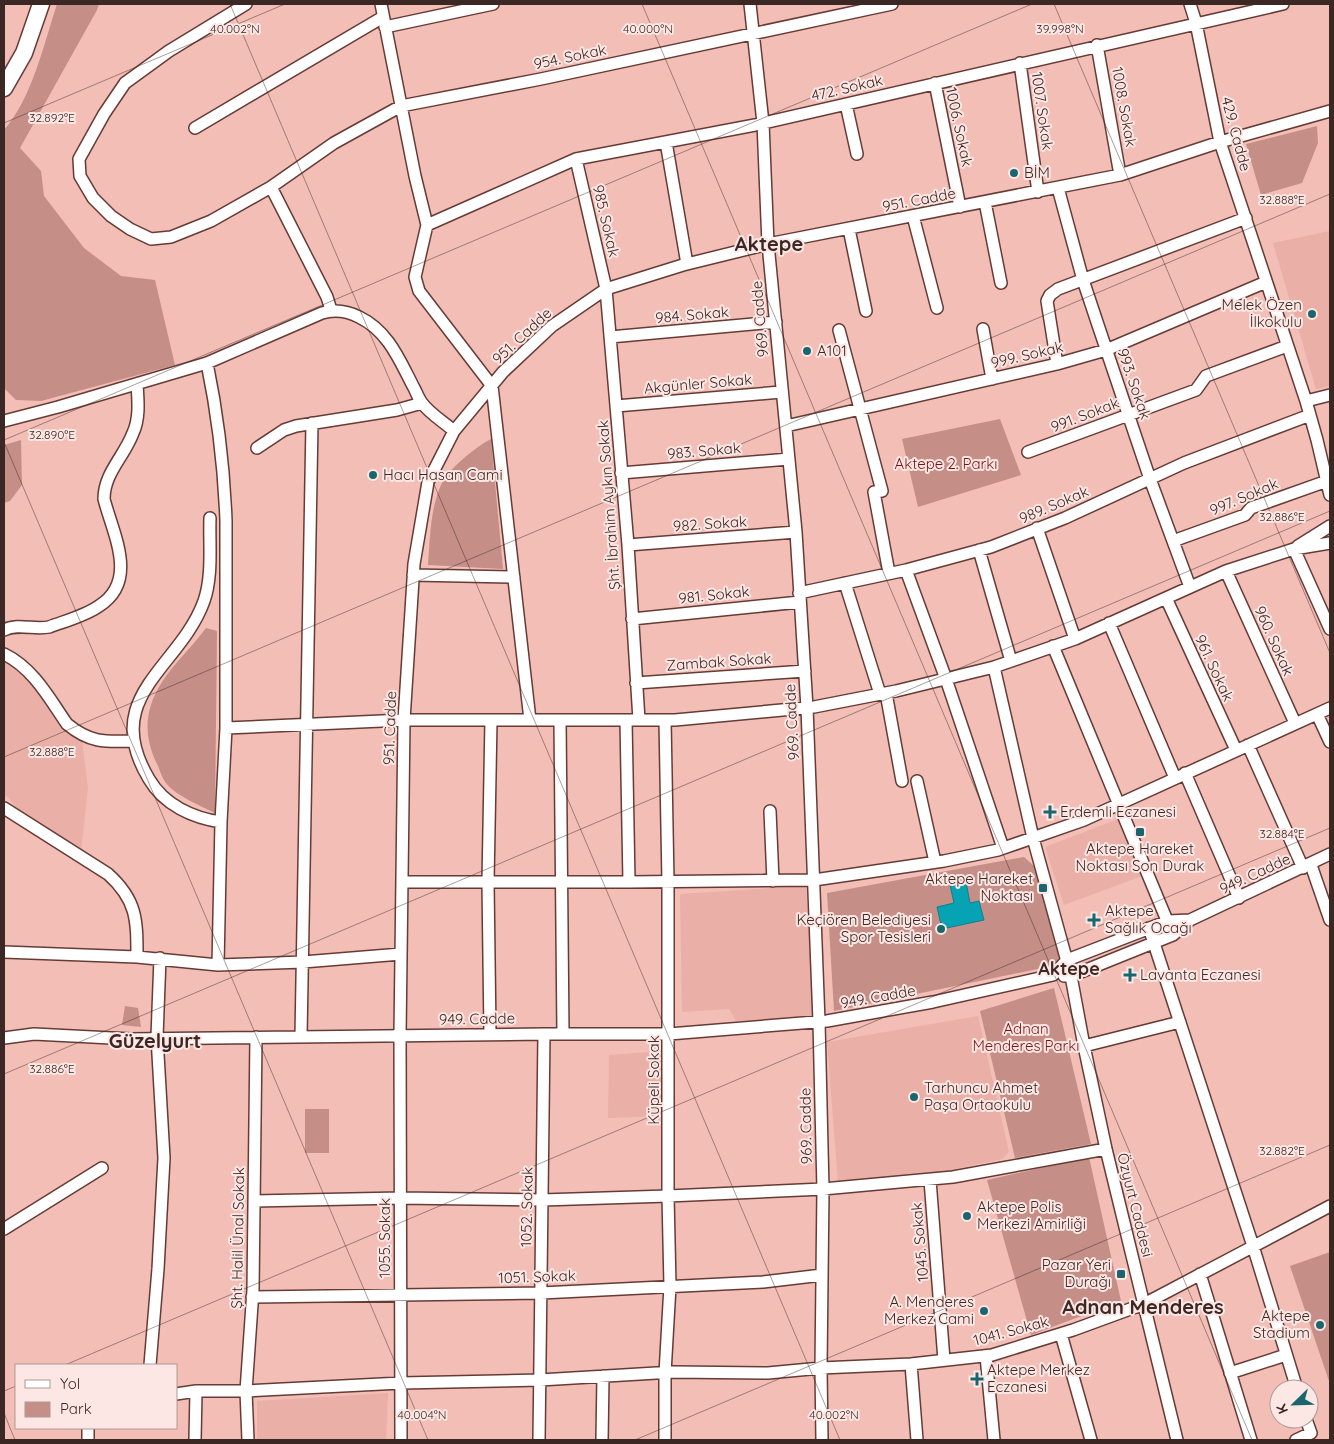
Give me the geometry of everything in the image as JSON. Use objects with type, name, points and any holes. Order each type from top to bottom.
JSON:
[{"type":"highway","points":[[4,88],[24,53],[41,4]]},
{"type":"street","name":"954. Sokak","points":[[246,4],[169,50],[125,83],[104,114],[79,159],[80,176],[93,198],[111,216],[130,229],[150,239],[171,238],[211,221],[271,187],[334,143],[401,106],[541,79],[892,4]]},
{"type":"street","points":[[381,4],[427,225],[415,277],[419,291],[492,386],[530,720]]},
{"type":"street","points":[[195,128],[384,22],[493,4]]},
{"type":"street","name":"969. Cadde","points":[[750,4],[763,123],[768,244],[796,532],[807,708],[819,1022],[823,1189],[822,1440]]},
{"type":"street","name":"429. Cadde","points":[[1190,4],[1196,23],[1220,142],[1306,401],[1317,440]]},
{"type":"street","name":"472. Sokak","points":[[427,225],[576,159],[763,123],[1283,4]]},
{"type":"street","name":"1008. Sokak","points":[[1097,46],[1120,175]]},
{"type":"street","name":"1007. Sokak","points":[[1020,64],[1038,192]]},
{"type":"street","name":"1006. Sokak","points":[[935,83],[960,207]]},
{"type":"street","points":[[846,104],[857,154]]},
{"type":"street","name":"951. Cadde","points":[[400,1035],[404,720],[413,575],[428,482],[454,431],[504,372],[552,326],[606,289],[687,264],[768,244],[1120,175],[1220,142],[1330,111]]},
{"type":"street","points":[[666,142],[687,264]]},
{"type":"street","name":"985. Sokak","points":[[576,159],[606,289]]},
{"type":"street","points":[[271,187],[327,297],[331,310]]},
{"type":"street","name":"993. Sokak","points":[[1058,188],[1083,280],[1106,350],[1150,479],[1190,587]]},
{"type":"street","points":[[985,202],[1001,283]]},
{"type":"street","points":[[913,216],[937,308]]},
{"type":"street","points":[[1057,364],[1047,301],[1050,295],[1058,289],[1246,218]]},
{"type":"street","points":[[849,229],[866,311]]},
{"type":"street","name":"999. Sokak","points":[[786,426],[1057,364],[1106,350],[1266,282]]},
{"type":"street","name":"Şht. İbrahim Aykın Sokak","points":[[606,289],[628,545],[639,720]]},
{"type":"street","points":[[4,421],[207,364],[305,320],[331,310],[340,310],[369,322],[381,332],[392,347],[422,403],[454,431]]},
{"type":"street","name":"984. Sokak","points":[[610,337],[776,322]]},
{"type":"street","points":[[983,329],[992,379]]},
{"type":"street","points":[[839,330],[882,491],[874,492],[889,573]]},
{"type":"street","name":"991. Sokak","points":[[1028,452],[1196,390],[1206,376],[1287,346]]},
{"type":"street","points":[[207,364],[219,424],[225,489],[226,728],[221,822],[218,965]]},
{"type":"street","points":[[4,630],[14,626],[30,629],[49,627],[100,606],[114,592],[122,572],[122,560],[104,500],[104,491],[109,475],[133,434],[138,411],[136,384]]},
{"type":"street","name":"Akgünler Sokak","points":[[616,406],[781,392]]},
{"type":"street","points":[[1306,401],[1330,395]]},
{"type":"street","points":[[257,448],[284,430],[312,422],[397,410],[422,403]]},
{"type":"street","name":"989. Sokak","points":[[799,597],[845,582],[906,570],[979,550],[1037,528],[1184,463],[1310,416]]},
{"type":"street","points":[[301,1036],[312,422]]},
{"type":"street","points":[[1317,440],[1330,461]]},
{"type":"street","points":[[1317,440],[1330,495]]},
{"type":"street","name":"983. Sokak","points":[[622,473],[789,459]]},
{"type":"street","name":"997. Sokak","points":[[1173,541],[1245,516],[1251,508],[1327,480]]},
{"type":"street","points":[[210,518],[208,585],[204,600],[192,626],[141,695],[135,712],[133,741],[142,768],[151,783],[163,796],[177,808],[190,815],[204,820],[221,822]]},
{"type":"street","points":[[1294,549],[1330,526]]},
{"type":"street","points":[[1037,528],[1074,639]]},
{"type":"street","name":"982. Sokak","points":[[628,545],[796,532]]},
{"type":"street","points":[[226,728],[404,720],[665,720],[807,708],[883,694],[994,667],[1074,639],[1226,571],[1294,549],[1330,543]]},
{"type":"street","points":[[1294,549],[1330,629]]},
{"type":"street","points":[[979,550],[1011,661]]},
{"type":"street","points":[[906,570],[946,679],[1002,848]]},
{"type":"street","name":"960. Sokak","points":[[1226,571],[1295,723]]},
{"type":"street","points":[[413,575],[514,577]]},
{"type":"street","points":[[845,582],[883,694],[902,781]]},
{"type":"street","name":"981. Sokak","points":[[632,619],[799,597]]},
{"type":"street","name":"961. Sokak","points":[[1166,598],[1236,750]]},
{"type":"street","points":[[1109,623],[1239,898]]},
{"type":"street","points":[[1052,975],[1074,975],[1154,943],[1173,927],[1053,646]]},
{"type":"street","points":[[4,654],[15,660],[32,674],[67,724],[75,730],[89,738],[106,742],[133,741]]},
{"type":"street","name":"Özyurt Caddesi","points":[[994,667],[1035,837],[1074,975],[1084,1046],[1106,1149],[1177,1440]]},
{"type":"street","name":"Zambak Sokak","points":[[636,683],[805,671]]},
{"type":"street","points":[[402,882],[814,880],[935,862],[1002,848],[1084,820],[1330,708]]},
{"type":"street","points":[[1317,714],[1330,742]]},
{"type":"street","points":[[490,1034],[488,882],[491,720]]},
{"type":"street","points":[[560,720],[563,1034]]},
{"type":"street","points":[[626,720],[629,882]]},
{"type":"street","name":"Küpeli Sokak","points":[[665,720],[668,882],[668,1196],[670,1286],[665,1373],[665,1440]]},
{"type":"street","points":[[1248,745],[1307,866],[1330,920]]},
{"type":"street","points":[[917,781],[935,862]]},
{"type":"street","points":[[4,808],[108,874],[120,885],[128,896],[134,910],[137,925],[137,957]]},
{"type":"street","points":[[770,811],[773,881]]},
{"type":"street","name":"949. Cadde","points":[[4,1038],[34,1034],[131,1039],[256,1036],[669,1034],[819,1022],[933,1002],[1052,975],[1070,959],[1149,928],[1173,927],[1239,898],[1330,854]]},
{"type":"street","points":[[1149,928],[1253,1246],[1294,1379]]},
{"type":"street","points":[[4,952],[160,958],[218,965],[303,962],[401,954]]},
{"type":"street","points":[[150,1364],[164,1158],[157,1038],[160,958]]},
{"type":"street","points":[[1084,1046],[1180,1022]]},
{"type":"street","name":"1052. Sokak","points":[[539,1440],[544,1034]]},
{"type":"street","name":"1055. Sokak","points":[[400,1035],[401,1440]]},
{"type":"street","name":"Şht. Halil Ünal Sokak","points":[[248,1440],[246,1391],[252,1297],[256,1036]]},
{"type":"street","points":[[254,1201],[400,1198],[542,1200],[823,1189],[930,1180],[1106,1149]]},
{"type":"street","points":[[4,1230],[102,1168]]},
{"type":"street","name":"1045. Sokak","points":[[930,1180],[944,1360]]},
{"type":"street","name":"1041. Sokak","points":[[178,1394],[196,1390],[246,1391],[401,1383],[540,1380],[665,1373],[768,1373],[821,1368],[911,1364],[986,1356],[1061,1334],[1144,1304],[1330,1206]]},
{"type":"street","points":[[1200,1274],[1251,1440]]},
{"type":"street","name":"1051. Sokak","points":[[252,1297],[541,1293],[763,1282],[822,1275]]},
{"type":"street","points":[[1061,1334],[1092,1440]]},
{"type":"street","points":[[1230,1373],[1286,1355]]},
{"type":"street","points":[[986,1356],[994,1440]]},
{"type":"street","points":[[911,1364],[917,1440]]},
{"type":"street","points":[[602,1440],[603,1376]]},
{"type":"street","points":[[196,1390],[196,1440]]},
{"type":"street","points":[[1296,1440],[1310,1433],[1309,1429]]},
{"type":"shaded area","name":"Melek Özen İlkokulu","points":[[1330,231],[1330,386],[1316,389],[1273,243]]},
{"type":"shaded area","points":[[4,658],[23,673],[65,731],[82,740],[88,788],[81,852],[20,812],[7,796],[4,797]]},
{"type":"shaded area","points":[[1118,819],[1142,876],[1064,905],[1045,847]]},
{"type":"shaded area","points":[[806,886],[814,1016],[736,1021],[729,1009],[682,1012],[680,894]]},
{"type":"shaded area","name":"Tarhuncu Ahmet Paşa Ortaokulu","points":[[978,1016],[1009,1152],[1002,1159],[923,1176],[838,1182],[827,1042]]},
{"type":"shaded area","points":[[664,1051],[662,1116],[608,1118],[609,1055]]},
{"type":"shaded area","points":[[388,1393],[386,1440],[257,1440],[257,1401]]},
{"type":"green space","points":[[57,4],[99,4],[20,148],[41,171],[44,196],[84,248],[121,276],[155,280],[175,365],[41,401],[16,400],[4,388],[4,130],[14,117],[30,87]]},
{"type":"green space","points":[[1317,126],[1318,143],[1302,183],[1261,195],[1246,144]]},
{"type":"green space","name":"Aktepe 2. Parkı","points":[[1000,419],[1021,475],[918,507],[902,439]]},
{"type":"green space","points":[[491,439],[503,569],[428,565],[433,514],[441,485],[450,472],[463,459]]},
{"type":"green space","points":[[21,440],[22,485],[10,501],[4,503],[4,445]]},
{"type":"green space","points":[[206,628],[217,631],[215,813],[170,788],[162,777],[153,755],[148,734],[149,713],[156,692],[172,668]]},
{"type":"green space","name":"Keçiören Belediyesi Spor Tesisleri","points":[[1024,857],[1034,866],[1062,964],[834,1011],[827,893]]},
{"type":"green space","name":"Adnan Menderes Parkı","points":[[1054,988],[1091,1144],[1015,1158],[980,1011]]},
{"type":"green space","points":[[125,1006],[138,1008],[141,1027],[122,1025]]},
{"type":"green space","points":[[305,1109],[329,1109],[329,1153],[305,1153]]},
{"type":"green space","points":[[1089,1157],[1121,1301],[1031,1335],[987,1180]]},
{"type":"green space","name":"Aktepe Stadium","points":[[1330,1252],[1330,1384],[1290,1266]]},
{"type":"water","points":[[966,882],[970,903],[979,901],[984,920],[942,929],[937,907],[954,903],[950,885]]},
{"type":"place","name":"BİM","points":[[1014,173]]},
{"type":"place","name":"Melek Özen İlkokulu","points":[[1312,314]]},
{"type":"place","name":"A101","points":[[807,351]]},
{"type":"place","name":"Hacı Hasan Cami","points":[[373,475]]},
{"type":"place","name":"Erdemli Eczanesi","points":[[1050,812]]},
{"type":"place","name":"Aktepe Hareket Noktası Son Durak","points":[[1140,832]]},
{"type":"place","name":"Aktepe Hareket Noktası","points":[[1043,888]]},
{"type":"place","name":"Aktepe Sağlık Ocağı","points":[[1094,920]]},
{"type":"place","name":"Keçiören Belediyesi Spor Tesisleri","points":[[941,929]]},
{"type":"place","name":"Lavanta Eczanesi","points":[[1130,975]]},
{"type":"place","name":"Tarhuncu Ahmet Paşa Ortaokulu","points":[[914,1097]]},
{"type":"place","name":"Aktepe Polis Merkezi Amirliği","points":[[967,1216]]},
{"type":"place","name":"Pazar Yeri Durağı","points":[[1121,1274]]},
{"type":"place","name":"A. Menderes Merkez Cami","points":[[984,1311]]},
{"type":"place","name":"Aktepe Stadium","points":[[1320,1325]]},
{"type":"place","name":"Aktepe Merkez Eczanesi","points":[[977,1379]]},
{"type":"district","name":"Aktepe","points":[[769,244]]},
{"type":"district","name":"Aktepe","points":[[1069,969]]},
{"type":"district","name":"Güzelyurt","points":[[155,1041]]},
{"type":"district","name":"Adnan Menderes","points":[[1143,1307]]}]
